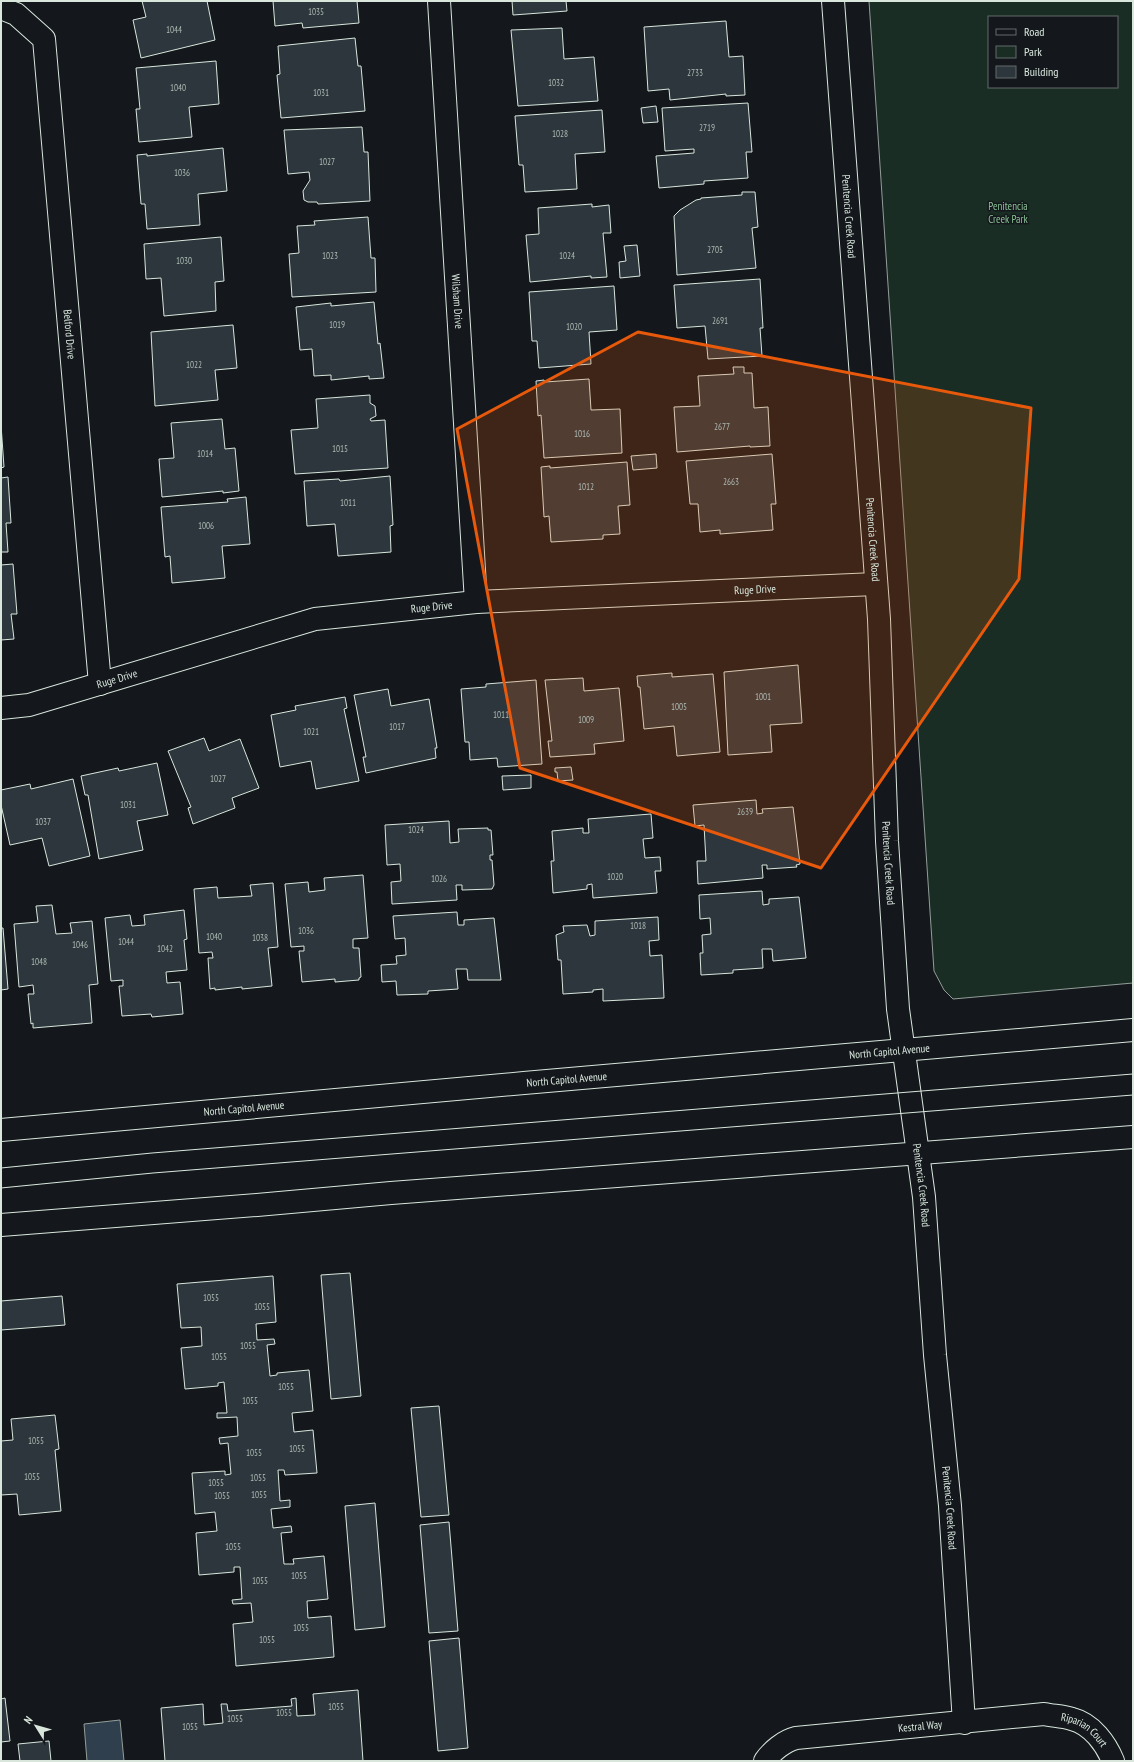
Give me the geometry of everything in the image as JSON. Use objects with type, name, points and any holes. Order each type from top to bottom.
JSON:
[{"type":"street","name":"Wilsham Drive","points":[[439,1],[476,602]]},
{"type":"street","name":"Penitencia Creek Road","points":[[833,1],[875,584],[879,619],[887,841],[898,1010],[924,1197],[935,1355],[950,1506],[964,1723]]},
{"type":"street","name":"Belford Drive","points":[[1,8],[16,14],[44,39],[100,684]]},
{"type":"street","name":"Ruge Drive","points":[[1,708],[29,705],[315,619],[476,602],[875,584]]},
{"type":"street","name":"North Capitol Avenue","points":[[1,1130],[1133,1030]]},
{"type":"street","points":[[1,1226],[390,1193],[1133,1137]]},
{"type":"street","name":"Kestral Way","points":[[765,1761],[770,1754],[789,1740],[796,1738],[964,1723],[1044,1714]]},
{"type":"street","name":"Riparian Court","points":[[1044,1714],[1074,1719],[1093,1730],[1107,1747],[1113,1761]]},
{"type":"highlighted area","points":[[638,332],[1031,408],[1019,579],[821,868],[520,768],[457,429]]},
{"type":"green space","name":"Penitencia Creek Park","points":[[869,1],[1133,1],[1133,983],[953,999],[944,990],[934,971]]},
{"type":"water","points":[[120,1720],[124,1761],[87,1761],[84,1724]]},
{"type":"building","points":[[142,1],[207,1],[215,40],[141,58],[133,20],[146,17]]},
{"type":"building","points":[[273,1],[357,1],[359,23],[303,28],[302,23],[275,26]]},
{"type":"building","points":[[512,1],[566,1],[567,11],[513,15]]},
{"type":"building","points":[[726,21],[729,57],[743,56],[745,95],[726,96],[726,94],[670,100],[669,89],[648,91],[644,27]]},
{"type":"building","points":[[562,28],[564,59],[594,57],[598,101],[518,106],[511,30]]},
{"type":"building","points":[[355,38],[358,66],[361,66],[365,111],[281,118],[277,75],[280,74],[278,46]]},
{"type":"building","points":[[216,61],[219,104],[189,107],[192,137],[139,142],[136,109],[140,109],[136,68]]},
{"type":"building","points":[[748,103],[752,152],[746,152],[748,178],[704,181],[704,184],[659,188],[656,156],[694,153],[694,149],[665,151],[662,108]]},
{"type":"building","points":[[656,106],[658,122],[643,123],[641,108]]},
{"type":"building","points":[[602,110],[605,152],[575,154],[577,189],[525,192],[523,165],[519,165],[515,116]]},
{"type":"building","points":[[362,127],[364,152],[368,152],[370,201],[318,204],[317,202],[308,202],[304,200],[303,191],[310,180],[309,172],[288,174],[284,130]]},
{"type":"building","points":[[223,148],[227,191],[198,194],[200,225],[147,229],[145,204],[141,204],[137,155],[147,154],[147,156]]},
{"type":"building","points":[[742,192],[755,192],[758,227],[752,228],[756,268],[677,275],[674,216],[680,210],[701,198],[742,195]]},
{"type":"building","points":[[592,204],[592,207],[609,205],[611,233],[603,233],[607,277],[591,278],[591,276],[530,282],[526,235],[539,234],[538,208]]},
{"type":"building","points":[[368,217],[371,258],[375,258],[376,292],[292,297],[289,254],[299,253],[297,226],[315,225],[314,221]]},
{"type":"building","points":[[221,237],[224,281],[215,282],[216,311],[164,316],[161,278],[146,279],[144,244]]},
{"type":"building","points":[[637,245],[640,276],[620,278],[619,262],[626,261],[624,246]]},
{"type":"building","points":[[760,279],[763,328],[760,328],[762,356],[708,359],[705,326],[677,328],[674,285]]},
{"type":"building","points":[[614,286],[617,330],[589,332],[591,364],[539,368],[537,341],[532,341],[529,292]]},
{"type":"building","points":[[374,302],[378,344],[380,343],[384,378],[369,379],[369,376],[331,380],[331,375],[314,376],[312,349],[300,350],[296,307],[331,303],[331,306]]},
{"type":"building","points":[[233,325],[237,368],[215,370],[218,400],[155,406],[151,332]]},
{"type":"building","points":[[733,367],[744,367],[744,373],[752,373],[754,408],[768,407],[770,446],[750,446],[677,452],[674,407],[700,406],[698,376],[734,374]]},
{"type":"building","points":[[589,379],[591,410],[620,409],[622,453],[544,458],[541,415],[538,416],[536,381],[544,380],[545,382]]},
{"type":"building","points":[[370,395],[370,403],[375,406],[376,416],[370,419],[371,421],[385,420],[388,468],[295,474],[291,430],[318,428],[316,399]]},
{"type":"building","points":[[222,419],[225,449],[235,448],[239,491],[223,493],[223,491],[162,497],[159,459],[174,458],[171,423]]},
{"type":"building","points":[[1,425],[4,467],[1,468]]},
{"type":"building","points":[[656,454],[657,468],[633,470],[631,456]]},
{"type":"building","points":[[772,454],[776,504],[771,504],[773,530],[720,534],[720,530],[700,532],[698,504],[690,504],[686,461]]},
{"type":"building","points":[[627,462],[630,505],[618,506],[620,534],[603,535],[603,539],[551,542],[549,516],[544,517],[541,467],[550,466],[550,468]]},
{"type":"building","points":[[390,476],[393,525],[390,526],[391,552],[338,556],[335,524],[307,526],[304,481],[339,479],[340,481]]},
{"type":"building","points":[[8,477],[11,523],[6,523],[8,552],[1,552],[1,478]]},
{"type":"building","points":[[246,497],[250,544],[222,546],[225,578],[172,583],[170,556],[165,557],[161,507],[228,502],[227,499]]},
{"type":"building","points":[[13,564],[17,614],[11,614],[14,639],[1,640],[1,565]]},
{"type":"building","points":[[798,665],[802,723],[770,725],[772,752],[728,755],[724,672]]},
{"type":"building","points":[[672,673],[672,677],[713,674],[720,752],[677,756],[674,726],[644,729],[640,687],[638,687],[637,676]]},
{"type":"building","points":[[583,678],[584,691],[619,688],[624,741],[594,744],[595,754],[550,757],[548,741],[552,741],[545,680]]},
{"type":"building","points":[[536,680],[542,764],[498,767],[497,758],[470,760],[469,742],[465,742],[461,689],[486,687],[486,684]]},
{"type":"building","points":[[388,689],[391,706],[429,699],[437,748],[435,748],[436,758],[366,773],[363,757],[366,757],[354,695]]},
{"type":"building","points":[[345,697],[347,708],[344,709],[359,781],[316,789],[311,761],[280,767],[271,715],[296,710],[295,706]]},
{"type":"building","points":[[204,738],[209,751],[240,739],[259,788],[232,798],[235,808],[193,824],[188,808],[191,807],[168,751]]},
{"type":"building","points":[[157,763],[168,815],[137,821],[143,850],[99,859],[88,795],[85,795],[81,776],[118,768],[119,771]]},
{"type":"building","points":[[571,767],[573,780],[558,781],[555,768]]},
{"type":"building","points":[[531,775],[531,788],[503,790],[502,776]]},
{"type":"building","points":[[73,779],[90,856],[49,866],[42,838],[10,845],[1,805],[1,790],[30,784],[31,789]]},
{"type":"building","points":[[756,800],[757,814],[763,813],[762,809],[793,807],[800,864],[796,865],[797,867],[767,869],[767,865],[762,865],[763,878],[698,884],[697,861],[706,861],[704,825],[695,826],[693,805]]},
{"type":"building","points":[[651,814],[653,838],[643,839],[645,858],[660,857],[661,871],[655,871],[657,893],[593,898],[592,884],[587,885],[587,889],[553,893],[551,861],[554,861],[552,831],[583,828],[583,833],[589,833],[588,819]]},
{"type":"building","points":[[449,821],[450,843],[459,842],[458,829],[488,828],[488,830],[491,830],[493,855],[490,855],[490,860],[492,860],[494,885],[492,889],[462,890],[462,885],[456,885],[457,900],[392,904],[391,882],[401,881],[400,864],[387,865],[385,825]]},
{"type":"building","points":[[363,875],[368,938],[353,939],[353,948],[359,948],[361,977],[359,980],[335,982],[335,979],[302,982],[299,951],[304,951],[304,946],[291,947],[285,884],[308,882],[309,892],[325,890],[324,878]]},
{"type":"building","points":[[273,883],[278,947],[268,948],[272,986],[242,989],[242,987],[215,990],[215,988],[210,989],[208,958],[213,958],[212,952],[199,953],[194,889],[217,887],[218,898],[252,896],[250,885]]},
{"type":"building","points":[[762,891],[763,905],[769,904],[769,899],[799,897],[806,958],[773,961],[772,949],[762,949],[763,968],[733,970],[733,973],[701,975],[700,953],[703,953],[702,935],[711,934],[710,918],[700,919],[699,895]]},
{"type":"building","points":[[52,905],[56,934],[72,933],[70,923],[92,921],[98,984],[89,985],[92,1023],[33,1028],[33,1023],[31,1024],[28,994],[34,994],[33,985],[19,987],[14,924],[38,922],[36,906]]},
{"type":"building","points":[[184,910],[187,939],[184,940],[187,970],[166,972],[167,983],[180,982],[183,1014],[152,1017],[151,1014],[122,1016],[119,986],[123,986],[123,980],[111,981],[105,918],[130,915],[132,926],[145,925],[144,915]]},
{"type":"building","points":[[457,912],[458,925],[464,925],[464,920],[494,918],[501,980],[468,980],[467,969],[456,969],[458,989],[428,991],[428,994],[397,995],[396,981],[382,982],[381,965],[397,964],[396,956],[406,955],[405,938],[395,939],[393,916]]},
{"type":"building","points":[[658,917],[659,940],[649,941],[650,956],[662,955],[664,998],[603,1001],[603,989],[593,990],[593,992],[563,994],[561,960],[558,960],[556,935],[564,932],[563,926],[587,925],[590,936],[595,935],[595,921]]},
{"type":"building","points":[[1,928],[3,928],[8,989],[1,990]]},
{"type":"building","points":[[350,1273],[361,1396],[331,1399],[321,1275]]},
{"type":"building","points":[[273,1276],[276,1322],[256,1324],[257,1340],[274,1339],[275,1344],[267,1345],[270,1376],[277,1375],[277,1373],[309,1370],[313,1411],[292,1413],[294,1432],[313,1430],[317,1473],[285,1475],[284,1470],[278,1470],[280,1501],[290,1500],[290,1507],[271,1509],[273,1528],[291,1526],[292,1532],[281,1533],[284,1564],[294,1564],[293,1559],[324,1556],[328,1599],[307,1601],[308,1618],[331,1616],[334,1657],[236,1666],[233,1624],[253,1622],[251,1603],[233,1604],[232,1600],[242,1599],[240,1567],[234,1567],[234,1572],[199,1575],[196,1533],[217,1531],[215,1512],[195,1514],[192,1473],[225,1471],[225,1475],[231,1474],[228,1443],[220,1444],[219,1438],[238,1436],[237,1417],[217,1418],[217,1413],[227,1413],[224,1382],[218,1383],[218,1386],[185,1389],[181,1348],[202,1346],[201,1327],[181,1328],[177,1284]]},
{"type":"building","points":[[62,1296],[65,1325],[1,1330],[1,1301]]},
{"type":"building","points":[[439,1406],[449,1515],[421,1517],[411,1408]]},
{"type":"building","points":[[55,1415],[59,1449],[55,1450],[61,1511],[19,1515],[17,1494],[1,1495],[1,1441],[13,1440],[11,1419]]},
{"type":"building","points":[[375,1503],[385,1627],[355,1630],[345,1506]]},
{"type":"building","points":[[449,1522],[458,1631],[429,1633],[420,1525]]},
{"type":"building","points":[[459,1638],[468,1748],[438,1751],[429,1641]]},
{"type":"building","points":[[358,1690],[363,1761],[165,1761],[161,1708],[203,1704],[204,1725],[223,1723],[221,1704],[227,1704],[228,1711],[292,1706],[291,1699],[296,1698],[297,1716],[315,1715],[313,1694]]},
{"type":"building","points":[[5,1698],[10,1741],[1,1742],[1,1699]]},
{"type":"building","points":[[49,1741],[51,1761],[20,1761],[18,1744]]},
{"type":"tram line","points":[[1,1168],[152,1153],[1133,1074]]},
{"type":"tram line","points":[[1,1188],[153,1173],[1133,1095]]}]
